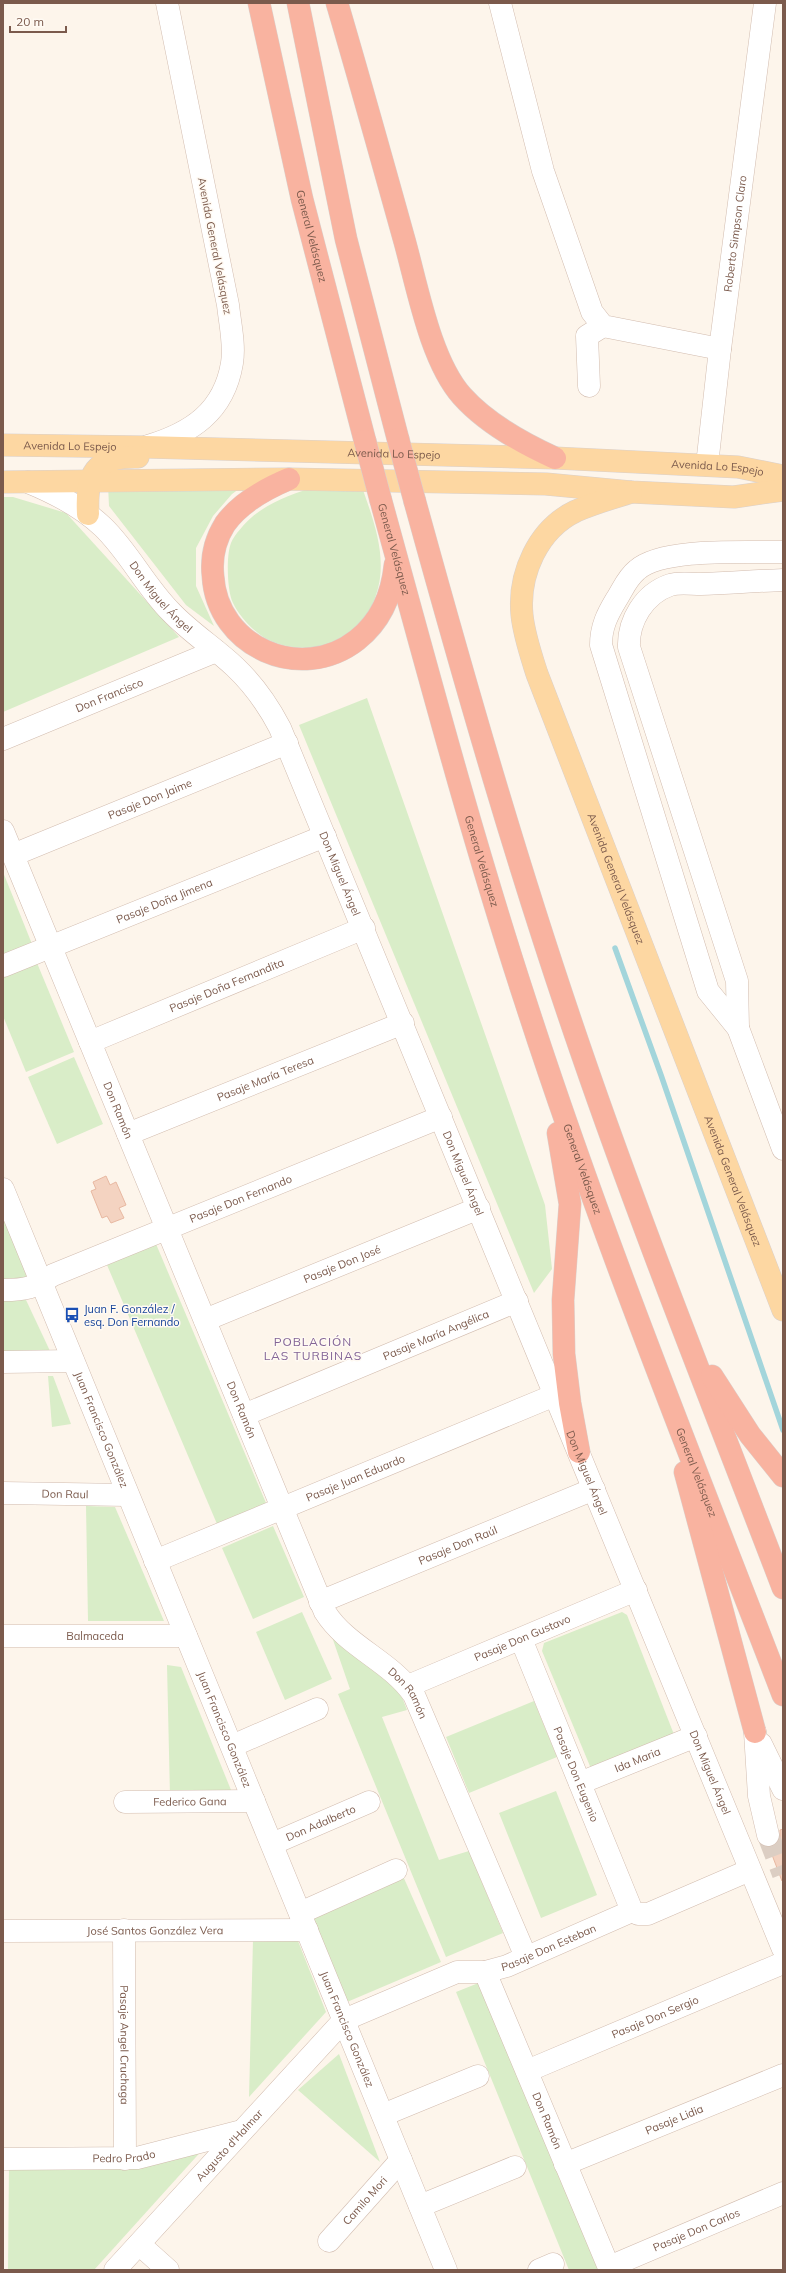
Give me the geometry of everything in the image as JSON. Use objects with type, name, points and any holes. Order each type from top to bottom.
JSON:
[{"type":"highway","name":"General Velásquez","points":[[259,3],[302,199],[365,441],[454,771],[525,1002],[597,1206],[671,1404],[783,1695]]},
{"type":"highway","points":[[298,3],[346,239],[415,502],[464,677],[523,877],[598,1098],[686,1336],[783,1588]]},
{"type":"highway","points":[[337,3],[425,314],[445,369],[462,396],[484,415],[520,441],[555,458]]},
{"type":"highway","points":[[288,479],[259,494],[242,507],[226,523],[215,545],[213,557],[213,582],[220,608],[233,629],[255,646],[282,657],[311,658],[339,651],[352,644],[374,623],[389,596],[393,581],[394,549]]},
{"type":"highway","points":[[525,1002],[556,1118],[568,1189],[569,1224],[564,1300],[564,1354],[570,1403],[579,1452]]},
{"type":"highway","points":[[686,1336],[736,1415],[761,1450],[783,1476]]},
{"type":"highway","points":[[671,1404],[695,1514],[755,1732]]},
{"type":"main road","name":"Avenida Lo Espejo","points":[[3,446],[145,446],[555,458],[738,467],[783,476]]},
{"type":"main road","points":[[88,514],[89,482],[97,468],[113,459],[165,457],[187,454],[206,448]]},
{"type":"main road","name":"Avenida Lo Espejo","points":[[3,482],[288,479],[546,484],[631,492],[734,497],[783,490]]},
{"type":"main road","name":"Avenida General Velásquez","points":[[631,492],[576,511],[548,532],[538,546],[525,573],[522,588],[522,616],[537,674],[783,1310]]},
{"type":"street","name":"Avenida General Velásquez","points":[[145,446],[174,438],[202,420],[222,394],[232,363],[233,347],[228,305],[168,3]]},
{"type":"street","points":[[500,3],[543,171],[592,312],[603,326],[720,350]]},
{"type":"street","name":"Roberto Simpson Claro","points":[[707,465],[720,350],[765,3]]},
{"type":"street","points":[[590,386],[587,336],[603,326]]},
{"type":"street","name":"Don Miguel Ángel","points":[[28,482],[62,497],[88,514],[117,543],[166,607],[194,633],[236,667],[263,699],[287,743],[783,1949]]},
{"type":"street","points":[[783,552],[700,553],[660,559],[638,569],[627,580],[605,619],[601,633],[601,645],[708,991],[738,1028],[783,1149]]},
{"type":"street","points":[[660,559],[670,585]]},
{"type":"street","points":[[738,1028],[737,981],[629,647],[631,624],[638,610],[652,596],[670,585],[783,580]]},
{"type":"street","name":"Don Francisco","points":[[3,739],[216,651]]},
{"type":"street","name":"Pasaje Don Jaime","points":[[13,855],[287,743]]},
{"type":"street","name":"Don Ramón","points":[[3,830],[320,1602],[331,1621],[339,1630],[408,1686],[418,1703],[526,1957]]},
{"type":"street","name":"Pasaje Doña Jimena","points":[[3,966],[325,836]]},
{"type":"street","name":"Pasaje Doña Fernandita","points":[[90,1042],[364,928]]},
{"type":"street","name":"Pasaje María Teresa","points":[[128,1134],[403,1023]]},
{"type":"street","name":"Pasaje Don Fernando","points":[[3,1290],[24,1290],[41,1283],[53,1275],[441,1117]]},
{"type":"street","name":"Juan Francisco González","points":[[3,1189],[127,1495],[156,1561],[446,2270]]},
{"type":"street","name":"Pasaje Don José","points":[[205,1320],[479,1208]]},
{"type":"street","name":"Pasaje María Angélica","points":[[244,1415],[517,1301]]},
{"type":"street","points":[[3,1362],[73,1361]]},
{"type":"street","name":"Pasaje Juan Eduardo","points":[[156,1561],[555,1395]]},
{"type":"street","name":"Pasaje Don Raúl","points":[[320,1602],[594,1489]]},
{"type":"street","name":"Don Raul","points":[[3,1493],[127,1495]]},
{"type":"street","name":"Pasaje Don Gustavo","points":[[408,1686],[636,1590]]},
{"type":"street","name":"Balmaceda","points":[[3,1636],[186,1636]]},
{"type":"street","name":"Pasaje Don Eugenio","points":[[521,1639],[632,1911]]},
{"type":"street","points":[[232,1746],[317,1709]]},
{"type":"street","points":[[755,1732],[783,1788]]},
{"type":"street","points":[[755,1732],[759,1763],[759,1796],[768,1834]]},
{"type":"street","name":"Ida Maria","points":[[580,1783],[696,1736]]},
{"type":"street","name":"Federico Gana","points":[[125,1802],[254,1801]]},
{"type":"street","name":"Don Adalberto","points":[[272,1844],[369,1802]]},
{"type":"street","points":[[303,1922],[396,1870]]},
{"type":"street","name":"Pasaje Don Esteban","points":[[344,2020],[457,1972],[485,1972],[507,1966],[632,1911],[638,1914],[648,1914],[750,1870]]},
{"type":"street","name":"José Santos González Vera","points":[[3,1930],[124,1930],[303,1922]]},
{"type":"street","name":"Pasaje Angel Cruchaga","points":[[124,1930],[124,2159]]},
{"type":"street","name":"Pasaje Don Sergio","points":[[526,2071],[783,1963]]},
{"type":"street","name":"Don Ramón","points":[[485,1972],[610,2268]]},
{"type":"street","name":"Augusto d'Halmar","points":[[115,2270],[344,2020]]},
{"type":"street","name":"Pasaje Lidia","points":[[566,2164],[783,2075]]},
{"type":"street","points":[[383,2115],[478,2076]]},
{"type":"street","name":"Pedro Prado","points":[[3,2159],[124,2159],[149,2156],[242,2131]]},
{"type":"street","name":"Camilo Mori","points":[[329,2241],[401,2160]]},
{"type":"street","points":[[420,2206],[515,2167]]},
{"type":"street","name":"Pasaje Don Carlos","points":[[610,2268],[783,2193]]},
{"type":"street","points":[[139,2244],[168,2270]]},
{"type":"green space","points":[[246,484],[232,494],[213,516],[196,548],[196,586],[214,626],[186,605],[109,506],[108,485]]},
{"type":"green space","points":[[317,486],[362,487],[379,543],[381,566],[380,578],[376,595],[365,619],[347,637],[338,642],[318,647],[295,647],[274,642],[260,635],[239,613],[233,603],[229,590],[228,556],[231,543],[240,529],[259,511],[291,495]]},
{"type":"green space","points":[[3,497],[13,497],[66,513],[179,637],[3,712]]},
{"type":"green space","points":[[367,698],[545,1205],[552,1269],[534,1293],[299,725]]},
{"type":"green space","points":[[3,872],[32,944],[3,956]]},
{"type":"green space","points":[[37,963],[74,1052],[26,1072],[3,1016],[3,977]]},
{"type":"green space","points":[[74,1057],[103,1124],[57,1144],[28,1077]]},
{"type":"green space","points":[[3,1216],[31,1283],[3,1282]]},
{"type":"green space","points":[[156,1244],[266,1503],[217,1524],[107,1265]]},
{"type":"green space","points":[[3,1300],[26,1300],[50,1351],[3,1352]]},
{"type":"green space","points":[[48,1376],[53,1376],[71,1424],[52,1427]]},
{"type":"green space","points":[[86,1506],[115,1507],[164,1621],[88,1621]]},
{"type":"green space","points":[[273,1526],[304,1597],[253,1619],[222,1548]]},
{"type":"green space","points":[[302,1612],[332,1679],[285,1700],[256,1632]]},
{"type":"green space","points":[[622,1612],[627,1615],[675,1737],[592,1771],[542,1651],[544,1643]]},
{"type":"green space","points":[[331,1634],[397,1684],[407,1710],[382,1717],[439,1860],[469,1851],[503,1933],[446,1957],[338,1694],[350,1689]]},
{"type":"green space","points":[[167,1665],[181,1667],[233,1795],[170,1796]]},
{"type":"green space","points":[[534,1701],[557,1757],[469,1793],[446,1737]]},
{"type":"green space","points":[[556,1791],[597,1895],[541,1918],[499,1813]]},
{"type":"green space","points":[[403,1876],[441,1962],[347,2002],[310,1917]]},
{"type":"green space","points":[[253,1940],[298,1941],[326,2012],[249,2097]]},
{"type":"green space","points":[[481,1982],[601,2270],[569,2270],[456,1992]]},
{"type":"green space","points":[[339,2054],[380,2162],[298,2090]]},
{"type":"green space","points":[[205,2147],[94,2270],[8,2270],[9,2165]]},
{"type":"building","points":[[106,1176],[110,1185],[116,1182],[126,1205],[119,1208],[124,1218],[111,1223],[107,1216],[102,1218],[91,1191],[96,1189],[93,1182]]},
{"type":"building","points":[[783,1829],[782,1881],[769,1847],[777,1844],[780,1838],[780,1830]]},
{"type":"waterway","points":[[615,948],[661,1075],[783,1430]]},
{"type":"tunnel","points":[[768,1835],[783,1874]]},
{"type":"place","name":"Juan F. González / esq. Don Fernando","points":[[72,1315]]},
{"type":"district","name":"POBLACIÓN LAS TURBINAS","points":[[313,1349]]}]
